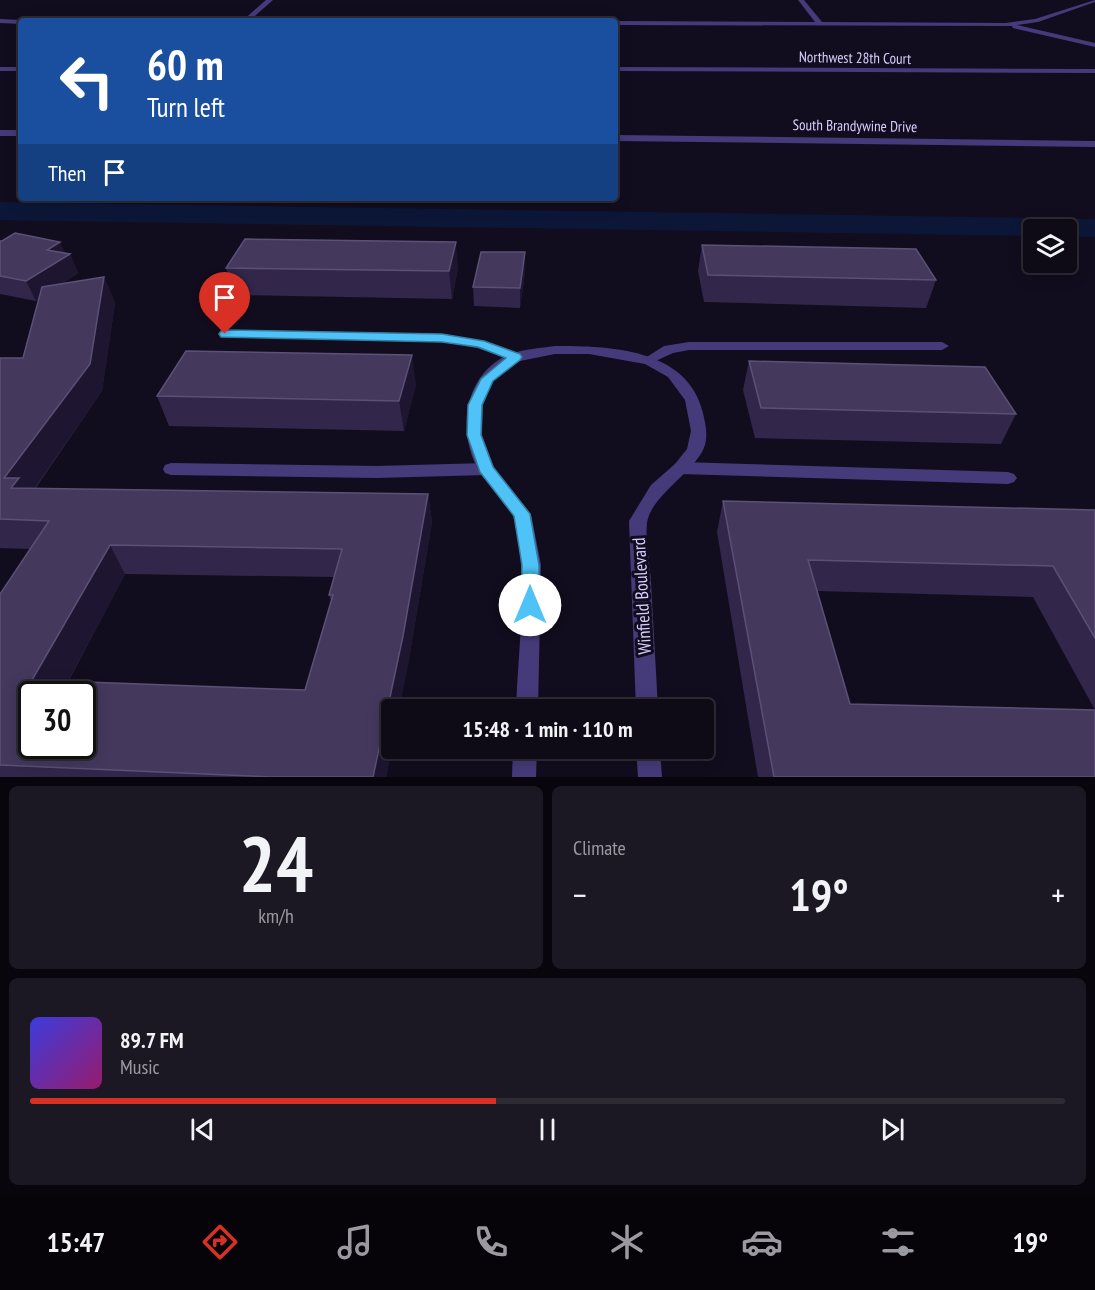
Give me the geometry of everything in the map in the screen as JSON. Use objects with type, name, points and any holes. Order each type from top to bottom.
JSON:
[{"type":"street","points":[[249,18],[270,0]]},
{"type":"street","points":[[801,0],[820,24]]},
{"type":"street","points":[[618,23],[1006,25],[1036,21],[1095,0]]},
{"type":"street","points":[[1085,5],[1095,7]]},
{"type":"street","points":[[0,21],[18,21]]},
{"type":"street","points":[[1006,25],[1095,45]]},
{"type":"street","points":[[0,69],[18,69]]},
{"type":"street","name":"Northwest 28th Court","points":[[618,69],[1095,71]]},
{"type":"street","points":[[0,133],[18,133]]},
{"type":"street","name":"South Brandywine Drive","points":[[618,138],[1095,144]]},
{"type":"street","points":[[225,334],[442,338],[480,344],[516,357]]},
{"type":"street","points":[[649,360],[669,349],[689,346],[942,346]]},
{"type":"street","name":"Winfield Boulevard","points":[[527,699],[531,565],[522,514],[486,469],[474,435],[475,405],[487,379],[516,357],[555,350],[589,350],[649,360],[673,374],[692,399],[699,431],[695,450],[681,468],[657,489],[638,521],[646,699]]},
{"type":"street","points":[[681,468],[1008,478]]},
{"type":"street","points":[[171,469],[377,472],[486,469]]},
{"type":"street","points":[[524,777],[525,759]]},
{"type":"street","points":[[649,759],[650,777]]},
{"type":"building","points":[[15,233],[60,242],[47,250],[70,254],[26,281],[0,276],[0,241]]},
{"type":"building","points":[[245,239],[456,242],[449,271],[226,268]]},
{"type":"building","points":[[702,245],[916,249],[936,280],[708,275]]},
{"type":"building","points":[[481,252],[525,252],[520,288],[473,287]]},
{"type":"building","points":[[104,277],[90,364],[4,478],[19,478],[11,488],[428,494],[390,699],[381,699],[381,739],[373,777],[273,777],[0,765],[0,594],[49,521],[0,519],[0,358],[23,358],[42,287]],"holes":[[[110,545],[342,549],[329,595],[333,595],[305,690],[96,682],[96,759],[18,759],[18,681],[59,681],[32,680]]]},
{"type":"building","points":[[186,351],[412,355],[399,401],[157,396]]},
{"type":"building","points":[[749,361],[985,367],[1016,414],[761,408]]},
{"type":"building","points":[[723,501],[1095,510],[1095,638],[1053,566],[808,560],[850,704],[1095,710],[1095,777],[774,777]]},
{"type":"waterway","points":[[0,211],[1095,228]]},
{"type":"route","points":[[225,334],[442,338],[480,344],[516,357],[503,364],[487,379],[475,405],[474,435],[486,469],[522,514],[531,565],[530,605]]}]
